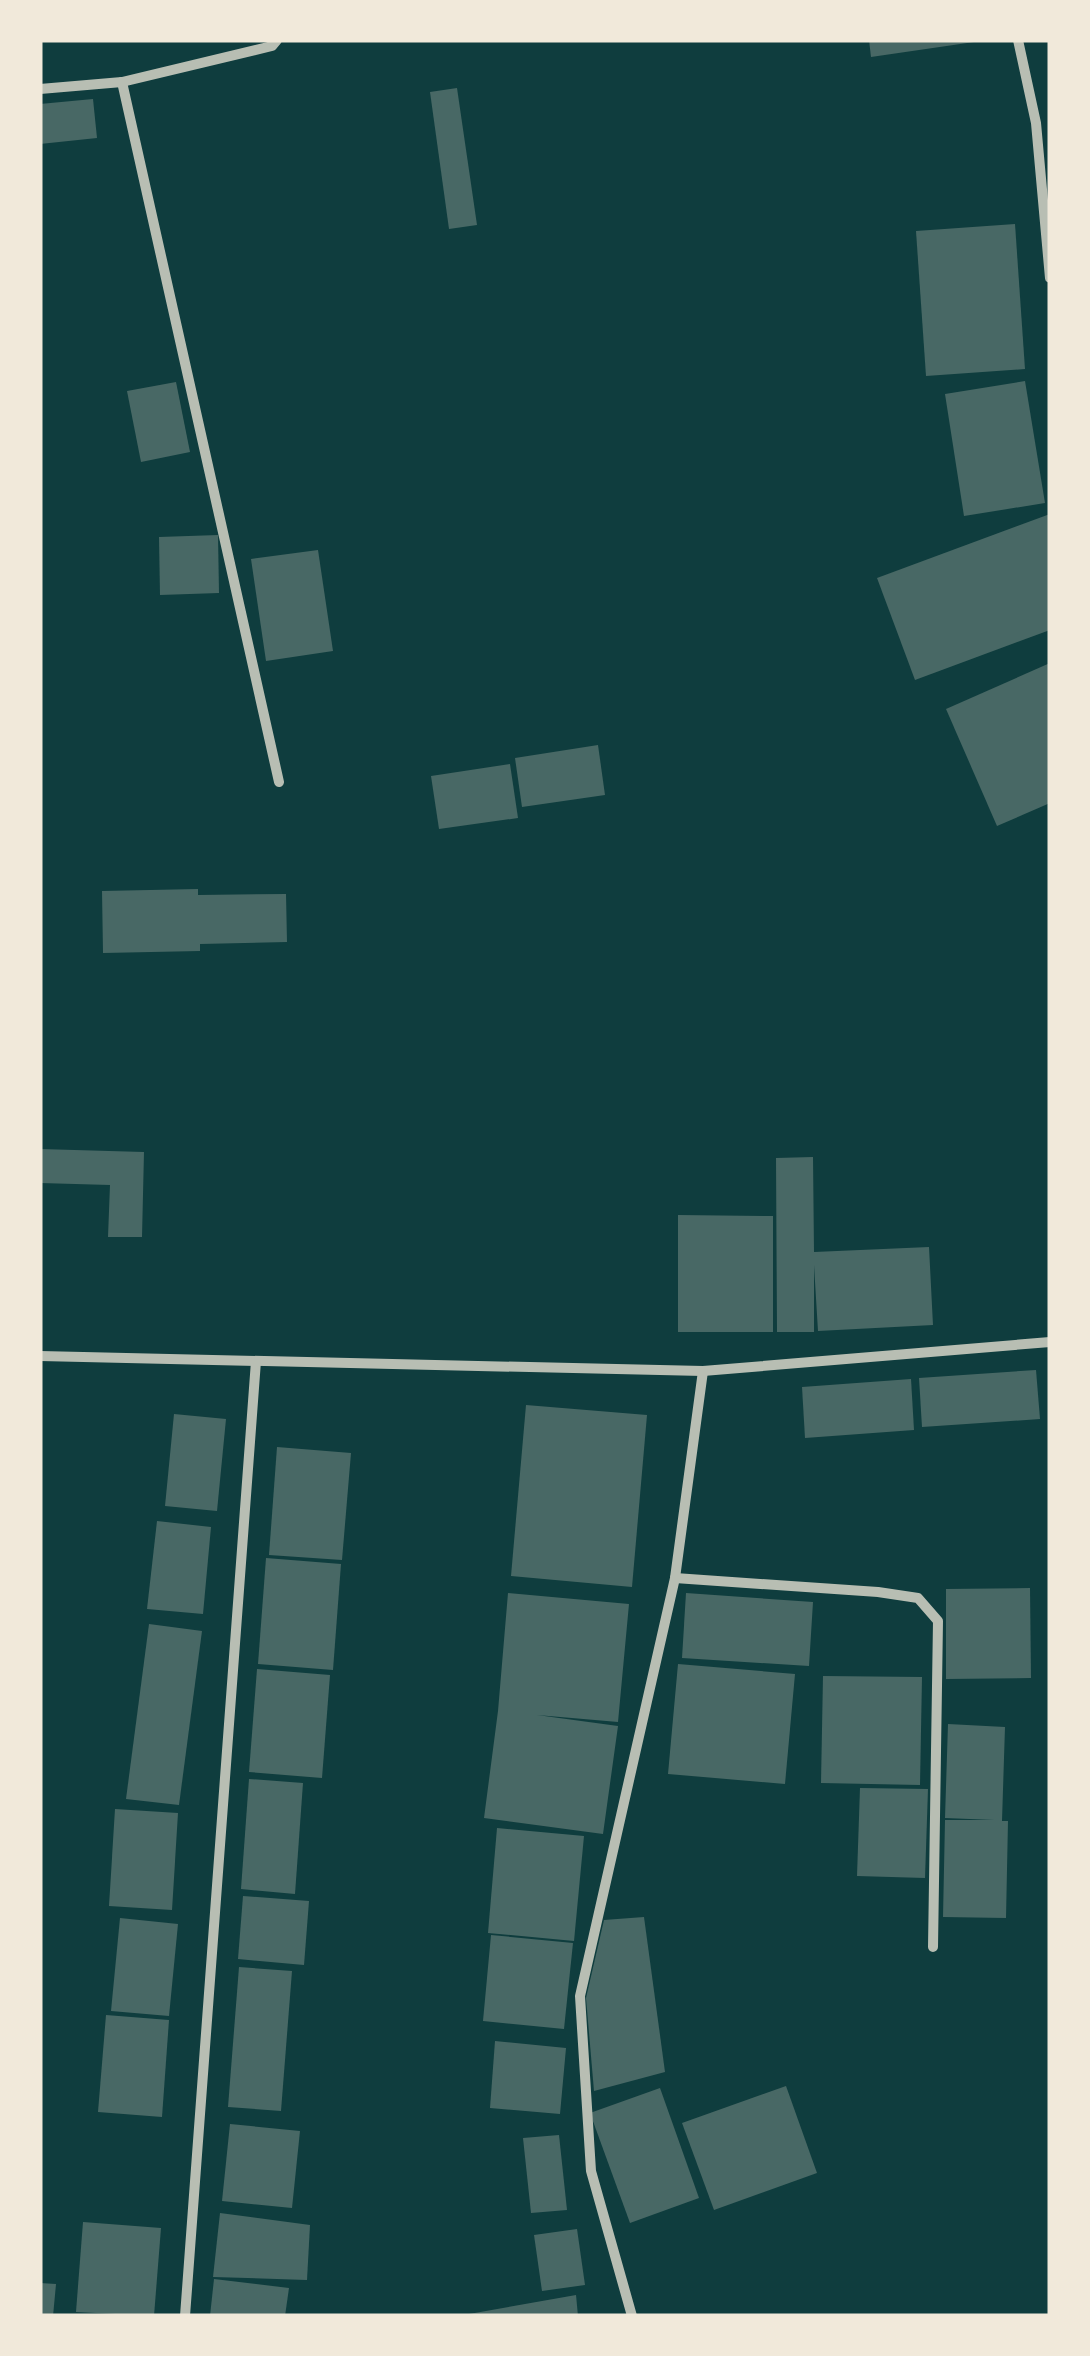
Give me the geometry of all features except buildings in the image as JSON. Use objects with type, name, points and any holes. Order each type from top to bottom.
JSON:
[{"type":"street","points":[[40,89],[122,82],[272,46],[277,40]]},
{"type":"street","points":[[1018,40],[1036,124],[1050,278]]},
{"type":"street","points":[[122,82],[279,782]]},
{"type":"street","points":[[40,1356],[703,1371],[1050,1342]]},
{"type":"street","points":[[184,2316],[256,1361]]},
{"type":"street","points":[[632,2316],[591,2171],[580,1996],[675,1578],[703,1371]]},
{"type":"street","points":[[675,1578],[918,1598],[938,1621],[934,1948]]}]
